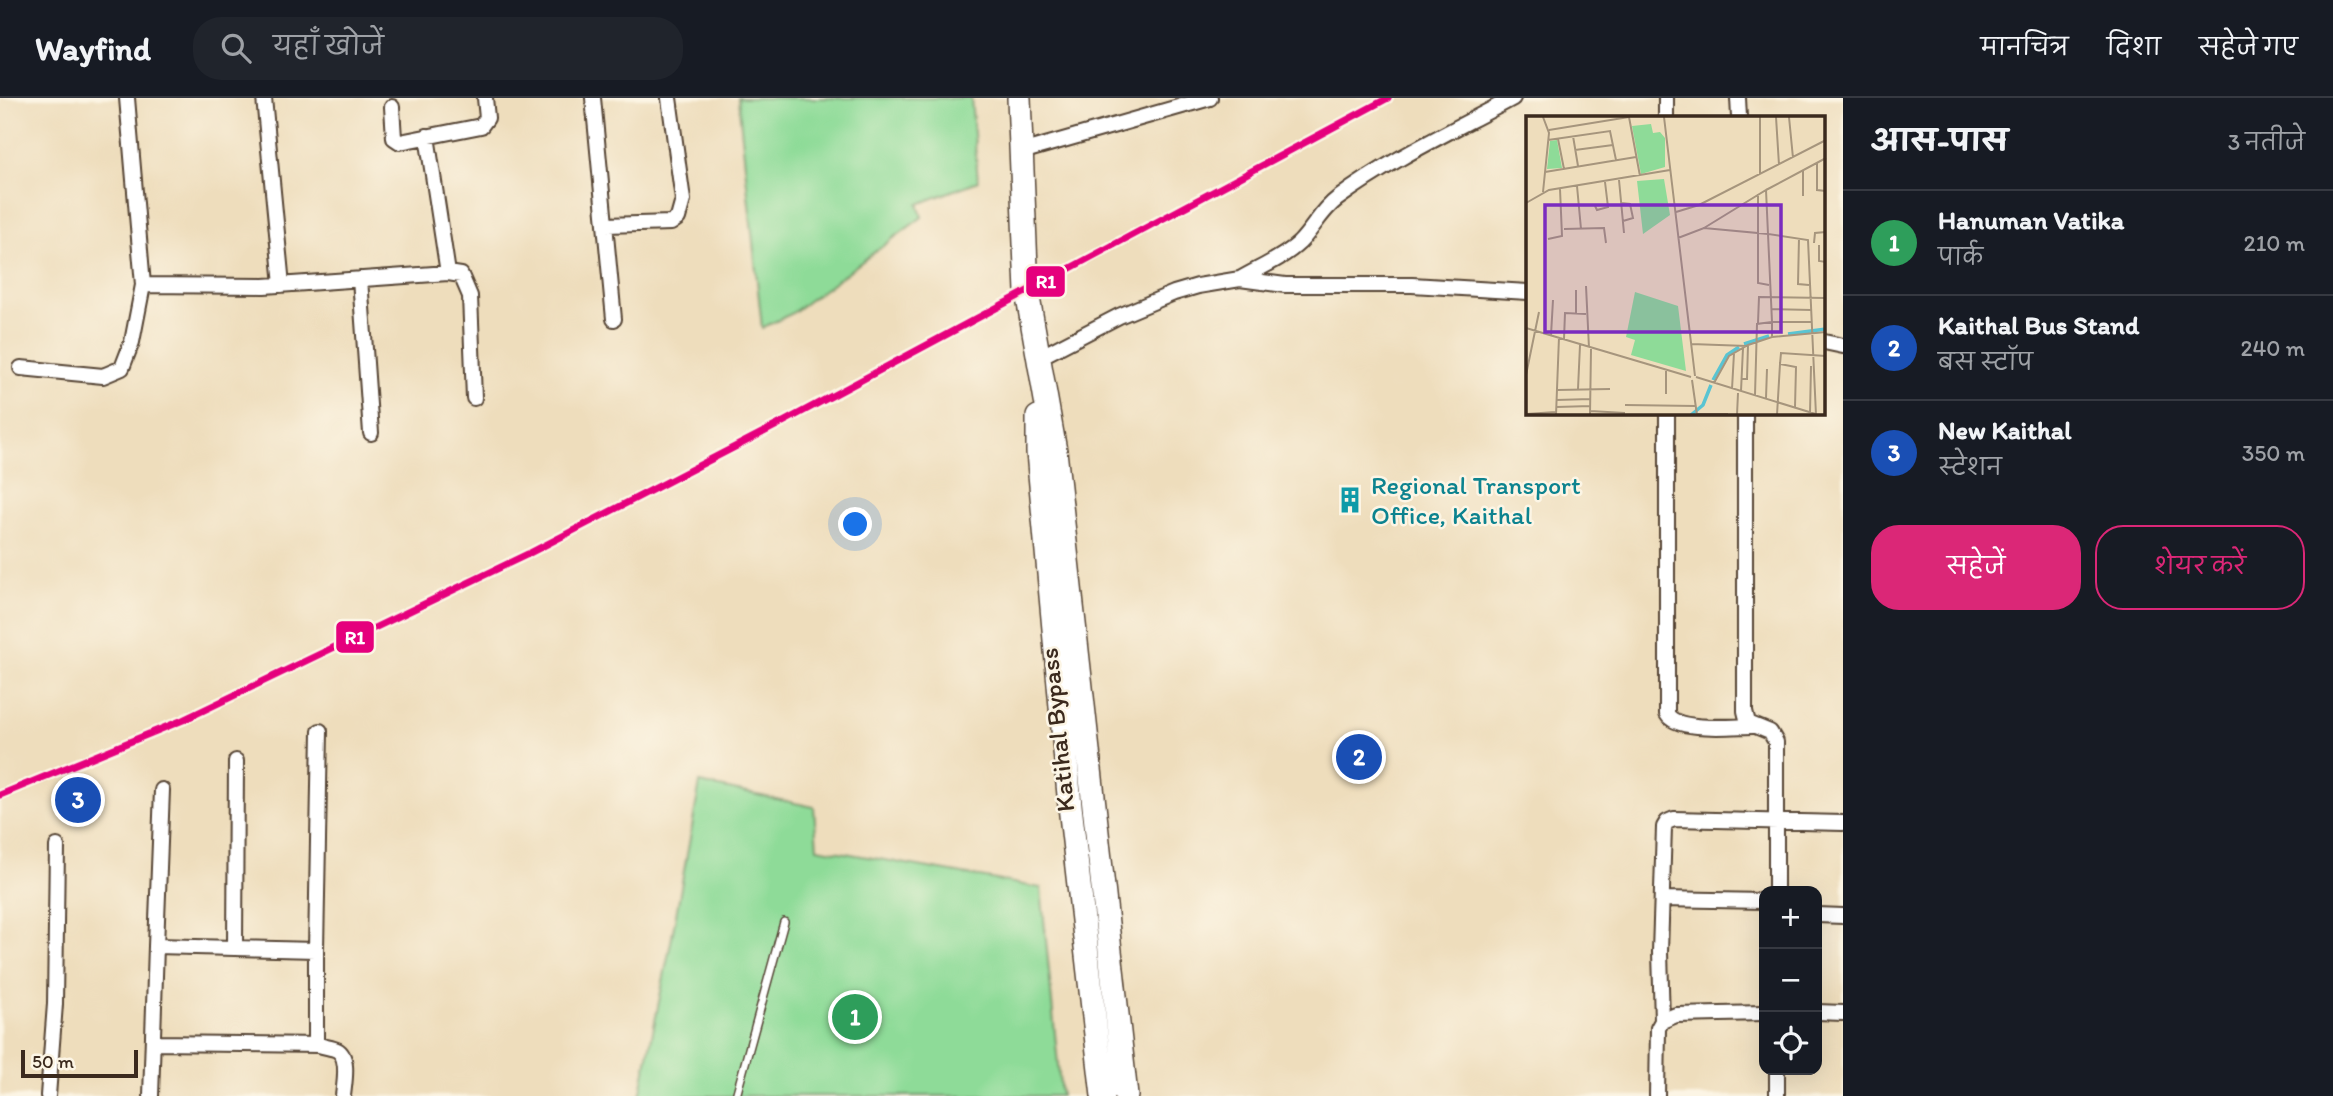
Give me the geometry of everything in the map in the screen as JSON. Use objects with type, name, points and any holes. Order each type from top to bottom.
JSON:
[{"type":"main road","name":"Katihal Bypass","points":[[1019,98],[1027,292],[1055,451],[1126,1096]]},
{"type":"main road","name":"Katihal Bypass","points":[[1038,358],[1038,452],[1055,653],[1103,1096]]},
{"type":"street","points":[[21,368],[103,376],[122,368],[132,342],[143,285],[127,98]]},
{"type":"street","points":[[264,98],[282,285]]},
{"type":"street","points":[[392,107],[396,141],[481,126],[486,118],[485,98]]},
{"type":"street","points":[[593,98],[614,319]]},
{"type":"street","points":[[606,225],[671,222],[678,218],[683,200],[669,98]]},
{"type":"street","points":[[1021,152],[1210,98]]},
{"type":"street","points":[[1240,279],[1298,243],[1318,216],[1345,193],[1438,137],[1513,98]]},
{"type":"street","points":[[1665,98],[1666,116]]},
{"type":"street","points":[[1738,98],[1739,116]]},
{"type":"street","points":[[427,136],[448,273]]},
{"type":"street","points":[[143,285],[282,285],[448,273],[460,275],[470,296],[474,398]]},
{"type":"street","points":[[360,279],[371,433]]},
{"type":"street","points":[[1038,358],[1119,316],[1174,293],[1240,279],[1285,285],[1412,285],[1526,292]]},
{"type":"street","points":[[1667,415],[1667,714],[1674,722],[1686,725],[1753,726]]},
{"type":"street","points":[[1745,415],[1745,711],[1748,723],[1770,732],[1775,738],[1776,886]]},
{"type":"street","points":[[319,1045],[316,1041],[316,950],[320,731]]},
{"type":"street","points":[[235,948],[236,761]]},
{"type":"street","points":[[151,1096],[162,790]]},
{"type":"street","points":[[1657,1096],[1664,827],[1667,822],[1674,819],[1843,823]]},
{"type":"street","points":[[48,1096],[54,1004],[57,846]]},
{"type":"street","points":[[1662,899],[1759,901]]},
{"type":"street","points":[[1822,915],[1843,916]]},
{"type":"street","points":[[156,946],[316,950]]},
{"type":"street","points":[[1822,1012],[1843,1013]]},
{"type":"street","points":[[1661,1021],[1676,1015],[1759,1013]]},
{"type":"street","points":[[154,1043],[319,1045],[335,1049],[343,1057],[344,1096]]},
{"type":"street","points":[[1777,1075],[1777,1096]]},
{"type":"lane","points":[[736,1096],[785,922]]},
{"type":"green space","points":[[738,98],[971,98],[978,181],[918,204],[922,217],[791,314],[762,328]]},
{"type":"green space","points":[[700,783],[814,807],[817,848],[1041,888],[1061,1096],[640,1096]]},
{"type":"transit line","name":"R1","points":[[0,795],[183,720],[528,554],[785,421],[1388,98]]},
{"type":"place","name":"Regional Transport Office, Kaithal","points":[[1350,500]]},
{"type":"place","name":"Kaithal Bus Stand","points":[[1359,757]]},
{"type":"place","name":"New Kaithal","points":[[78,800]]},
{"type":"place","name":"Hanuman Vatika","points":[[855,1017]]}]
